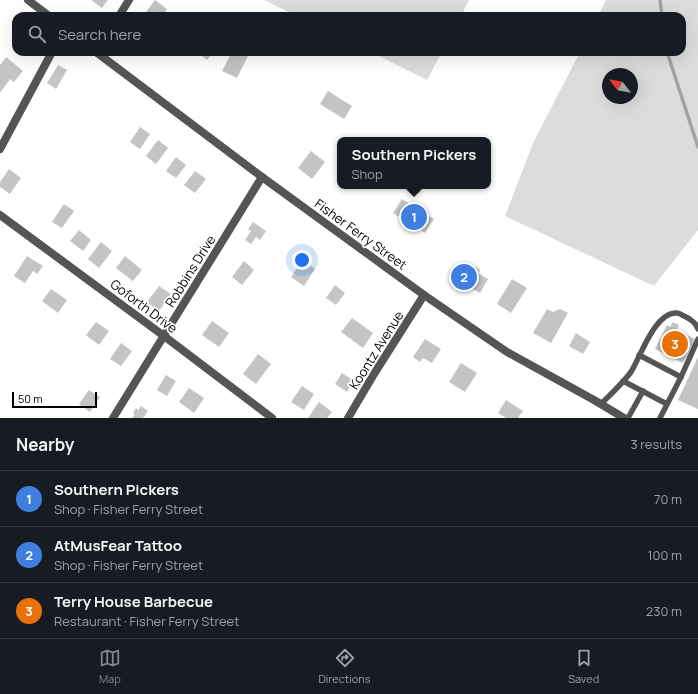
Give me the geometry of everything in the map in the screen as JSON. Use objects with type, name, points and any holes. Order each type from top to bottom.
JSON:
[{"type":"street","points":[[28,0],[44,12]]},
{"type":"street","points":[[122,12],[129,0]]},
{"type":"street","points":[[0,148],[50,56]]},
{"type":"street","name":"Fisher Ferry Street","points":[[101,56],[262,177],[424,295],[507,352],[624,418]]},
{"type":"street","name":"Robbins Drive","points":[[113,418],[262,177]]},
{"type":"street","name":"Goforth Drive","points":[[0,215],[272,418]]},
{"type":"street","name":"Koontz Avenue","points":[[348,418],[424,295]]},
{"type":"lane","points":[[601,404],[631,372],[647,339],[657,324],[668,315],[676,313],[687,317],[697,325],[698,329]]},
{"type":"lane","points":[[660,418],[698,339]]},
{"type":"lane","points":[[639,355],[681,377]]},
{"type":"lane","points":[[623,381],[668,404]]},
{"type":"lane","points":[[628,418],[643,391]]},
{"type":"shaded area","points":[[264,0],[469,0],[463,12],[289,12]]},
{"type":"shaded area","points":[[606,0],[698,0],[698,230],[654,286],[505,216],[533,143],[578,56],[686,56],[686,12],[600,12]]},
{"type":"shaded area","points":[[379,56],[440,56],[427,80]]},
{"type":"building","points":[[91,0],[108,0],[102,8]]},
{"type":"building","points":[[155,0],[167,9],[165,12],[146,12]]},
{"type":"building","points":[[202,56],[210,56],[207,60]]},
{"type":"building","points":[[230,56],[248,56],[237,78],[222,71]]},
{"type":"building","points":[[6,57],[23,71],[14,82],[10,79],[0,93],[0,65]]},
{"type":"building","points":[[58,65],[67,70],[56,89],[47,83]]},
{"type":"building","points":[[328,91],[352,106],[344,119],[320,104]]},
{"type":"building","points":[[140,127],[150,134],[140,149],[130,142]]},
{"type":"building","points":[[158,140],[168,148],[156,164],[146,156]]},
{"type":"building","points":[[311,151],[325,162],[312,179],[298,168]]},
{"type":"building","points":[[176,157],[186,165],[176,178],[166,171]]},
{"type":"building","points":[[9,169],[21,178],[10,194],[0,187],[0,182]]},
{"type":"building","points":[[195,171],[206,179],[195,193],[184,185]]},
{"type":"building","points":[[402,199],[434,219],[425,233],[393,213]]},
{"type":"building","points":[[64,204],[74,211],[62,228],[52,222]]},
{"type":"building","points":[[253,222],[266,231],[260,240],[256,237],[251,244],[245,240],[251,231],[248,229]]},
{"type":"building","points":[[79,230],[91,240],[83,251],[70,241]]},
{"type":"building","points":[[101,242],[112,251],[99,268],[88,259]]},
{"type":"building","points":[[27,256],[43,266],[37,274],[33,271],[25,283],[14,276]]},
{"type":"building","points":[[125,256],[142,270],[133,281],[116,268]]},
{"type":"building","points":[[303,260],[315,269],[304,286],[291,277]]},
{"type":"building","points":[[244,261],[254,270],[242,285],[232,277]]},
{"type":"building","points":[[467,262],[480,270],[478,273],[488,279],[480,293],[456,280]]},
{"type":"building","points":[[512,279],[527,288],[511,313],[497,304]]},
{"type":"building","points":[[335,285],[345,293],[336,305],[326,298]]},
{"type":"building","points":[[159,286],[171,294],[159,311],[147,302]]},
{"type":"building","points":[[51,289],[67,300],[58,313],[42,301]]},
{"type":"building","points":[[547,309],[553,312],[560,309],[568,313],[551,343],[533,333]]},
{"type":"building","points":[[352,318],[373,333],[363,348],[341,332]]},
{"type":"building","points":[[212,321],[229,333],[219,347],[202,335]]},
{"type":"building","points":[[96,322],[109,331],[99,345],[86,335]]},
{"type":"building","points":[[673,322],[679,325],[677,330],[695,339],[683,363],[655,349],[667,325],[670,327]]},
{"type":"building","points":[[576,333],[590,342],[583,354],[569,346]]},
{"type":"building","points":[[425,339],[441,349],[432,363],[423,358],[420,362],[413,357]]},
{"type":"building","points":[[121,343],[132,351],[121,366],[110,359]]},
{"type":"building","points":[[258,354],[271,364],[256,384],[243,374]]},
{"type":"building","points":[[698,357],[698,409],[678,400]]},
{"type":"building","points":[[461,363],[477,373],[465,392],[449,382]]},
{"type":"building","points":[[342,373],[353,380],[347,392],[335,384]]},
{"type":"building","points":[[166,375],[176,381],[167,396],[157,390]]},
{"type":"building","points":[[302,386],[314,394],[304,410],[291,402]]},
{"type":"building","points":[[189,388],[204,398],[194,413],[179,402]]},
{"type":"building","points":[[89,390],[100,397],[90,412],[79,404]]},
{"type":"building","points":[[506,400],[523,411],[518,418],[506,418],[498,413]]},
{"type":"building","points":[[319,402],[332,412],[327,418],[308,418]]},
{"type":"building","points":[[141,406],[148,411],[143,418],[132,418],[135,414],[133,413],[136,408],[138,410]]},
{"type":"waterway","points":[[660,0],[662,12]]},
{"type":"waterway","points":[[668,56],[698,147]]},
{"type":"place","name":"Southern Pickers","points":[[414,217]]},
{"type":"place","name":"AtMusFear Tattoo","points":[[464,277]]},
{"type":"place","name":"Terry House Barbecue","points":[[675,344]]}]
